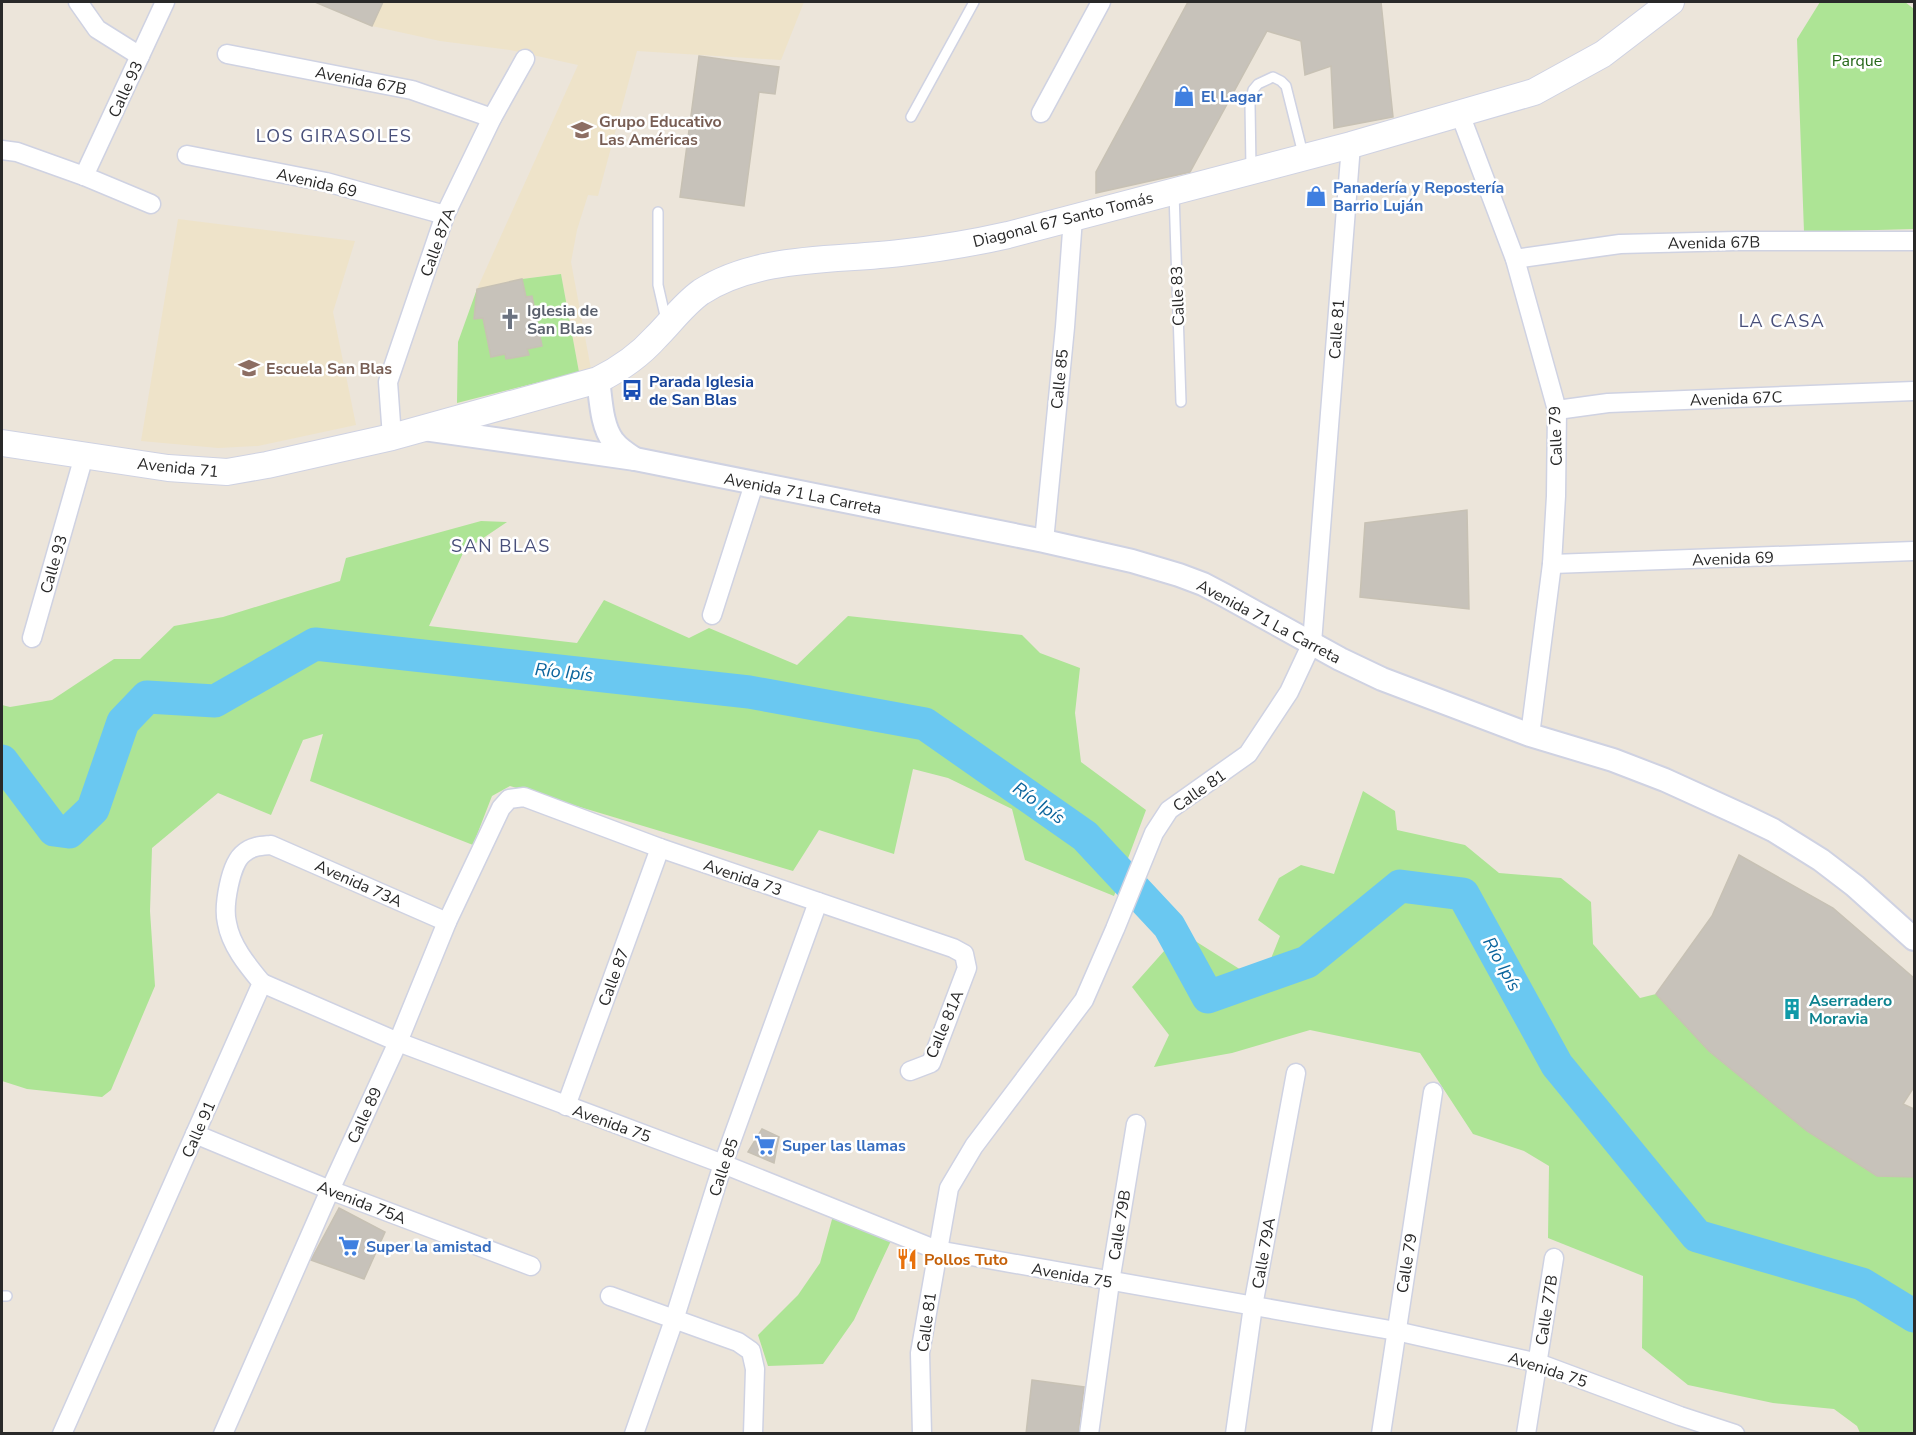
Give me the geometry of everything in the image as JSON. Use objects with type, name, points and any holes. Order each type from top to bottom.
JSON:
[{"type":"main road","name":"Diagonal 67 Santo Tomás","points":[[424,429],[598,380],[620,369],[634,358],[701,292],[753,270],[814,259],[901,253],[977,242],[1174,191],[1251,161],[1301,147],[1351,145],[1460,114],[1534,92],[1574,71],[1603,54],[1671,2]]},
{"type":"main road","name":"Avenida 71","points":[[2,443],[168,468],[227,472],[424,429]]},
{"type":"street","points":[[78,2],[98,29],[140,56]]},
{"type":"street","name":"Calle 93","points":[[84,176],[165,2]]},
{"type":"street","points":[[1041,113],[1101,2]]},
{"type":"street","name":"Avenida 67B","points":[[227,54],[412,90],[492,118]]},
{"type":"street","name":"Calle 87A","points":[[392,437],[388,382],[446,215],[492,118],[525,59]]},
{"type":"street","name":"Calle 79","points":[[1460,114],[1515,259],[1557,410],[1552,564],[1530,735]]},
{"type":"street","name":"Calle 81","points":[[922,1434],[920,1353],[949,1188],[974,1146],[1084,1000],[1154,833],[1169,810],[1248,754],[1289,692],[1312,643],[1351,145]]},
{"type":"street","points":[[2,150],[17,152],[84,176],[151,204]]},
{"type":"street","name":"Avenida 69","points":[[187,155],[326,182],[446,215]]},
{"type":"street","name":"Calle 85","points":[[1044,541],[1073,218]]},
{"type":"street","name":"Avenida 67B","points":[[1515,259],[1620,244],[1736,241],[1914,241]]},
{"type":"street","points":[[598,380],[608,432],[621,449],[635,459]]},
{"type":"street","name":"Avenida 67C","points":[[1557,410],[1608,403],[1914,391]]},
{"type":"street","name":"Avenida 71 La Carreta","points":[[424,429],[635,459],[1044,541],[1132,561],[1203,584],[1340,659],[1382,679],[1530,735],[1613,760],[1665,780],[1773,830],[1821,860],[1856,886],[1914,939]]},
{"type":"street","name":"Calle 93","points":[[32,638],[84,456]]},
{"type":"street","points":[[712,615],[754,484]]},
{"type":"street","name":"Avenida 69","points":[[1552,564],[1914,551]]},
{"type":"street","name":"Avenida 73","points":[[509,799],[524,797],[660,848],[953,948],[964,954],[968,968]]},
{"type":"street","name":"Calle 89","points":[[223,1434],[398,1042],[447,922],[501,808],[509,799]]},
{"type":"street","name":"Avenida 73A","points":[[262,983],[245,963],[226,922],[227,897],[237,862],[242,854],[255,846],[271,844],[447,922]]},
{"type":"street","name":"Calle 87","points":[[566,1106],[660,848]]},
{"type":"street","name":"Calle 85","points":[[634,1434],[674,1320],[723,1164],[818,902]]},
{"type":"street","name":"Calle 81A","points":[[910,1071],[931,1063],[968,968]]},
{"type":"street","name":"Avenida 75","points":[[262,983],[398,1042],[723,1164],[937,1250],[1396,1331],[1538,1363],[1678,1425],[1734,1434]]},
{"type":"street","name":"Calle 91","points":[[62,1434],[262,983]]},
{"type":"street","name":"Calle 79A","points":[[1235,1434],[1253,1306],[1296,1073]]},
{"type":"street","name":"Calle 79","points":[[1381,1434],[1432,1092]]},
{"type":"street","name":"Calle 79B","points":[[1089,1434],[1110,1282],[1136,1124]]},
{"type":"street","name":"Avenida 75A","points":[[195,1134],[330,1190],[531,1266]]},
{"type":"street","name":"Calle 77B","points":[[1526,1434],[1554,1258]]},
{"type":"street","points":[[610,1296],[738,1342],[751,1351],[755,1369],[753,1434]]},
{"type":"lane","points":[[911,117],[974,2]]},
{"type":"lane","points":[[1251,161],[1251,98],[1258,84],[1273,77],[1286,86],[1301,147]]},
{"type":"lane","name":"Calle 83","points":[[1174,191],[1181,402]]},
{"type":"lane","points":[[658,212],[658,285],[667,325]]},
{"type":"shaded area","name":"Grupo Educativo Las Américas","points":[[383,2],[804,2],[781,60],[637,51],[598,196],[588,195],[577,230],[571,262],[591,369],[579,372],[561,274],[522,279],[477,289],[578,65],[510,50],[440,41],[372,26]]},
{"type":"shaded area","name":"Escuela San Blas","points":[[178,219],[355,241],[333,312],[356,425],[258,446],[218,448],[141,441]]},
{"type":"green space","name":"Parque","points":[[1820,2],[1905,2],[1914,9],[1914,229],[1804,232],[1797,39]]},
{"type":"green space","points":[[561,274],[579,372],[457,403],[458,342],[477,289],[475,319],[483,318],[491,357],[505,354],[507,359],[528,355],[527,349],[542,346],[532,297],[526,297],[522,279]]},
{"type":"green space","points":[[481,521],[507,522],[464,551],[429,626],[577,643],[604,600],[689,638],[709,628],[797,665],[848,616],[1022,635],[1040,653],[1080,668],[1075,713],[1081,762],[1146,810],[1114,896],[1025,860],[1012,809],[948,778],[913,769],[894,854],[819,830],[793,871],[510,786],[492,796],[473,845],[310,781],[323,734],[303,740],[271,815],[218,793],[152,848],[150,911],[155,986],[111,1090],[102,1097],[27,1089],[2,1081],[2,705],[10,707],[52,700],[114,659],[140,659],[174,626],[223,617],[340,581],[346,558]]},
{"type":"green space","points":[[1363,791],[1395,811],[1397,830],[1465,845],[1499,873],[1561,878],[1591,902],[1593,944],[1640,998],[1656,994],[1709,1051],[1807,1131],[1877,1176],[1914,1177],[1914,1433],[1860,1433],[1857,1426],[1834,1409],[1773,1403],[1688,1385],[1642,1348],[1643,1276],[1548,1238],[1549,1166],[1524,1151],[1473,1134],[1420,1053],[1310,1030],[1232,1053],[1154,1067],[1169,1035],[1132,987],[1181,932],[1249,975],[1268,966],[1280,936],[1258,920],[1279,878],[1301,865],[1334,874]]},
{"type":"green space","points":[[834,1212],[896,1230],[854,1320],[823,1364],[768,1366],[758,1335],[798,1295],[820,1263]]},
{"type":"building","points":[[315,2],[383,2],[372,26]]},
{"type":"building","name":"El Lagar","points":[[1188,2],[1381,2],[1393,117],[1334,128],[1331,66],[1305,75],[1301,41],[1267,31],[1190,172],[1096,193],[1096,172]]},
{"type":"building","points":[[699,56],[779,67],[775,94],[759,92],[744,206],[680,197]]},
{"type":"building","name":"Iglesia de San Blas","points":[[522,279],[526,297],[532,296],[542,346],[527,349],[529,355],[506,359],[505,354],[491,357],[483,318],[474,319],[477,289]]},
{"type":"building","points":[[1467,510],[1469,609],[1360,597],[1365,523]]},
{"type":"building","name":"Aserradero Moravia","points":[[1739,855],[1833,908],[1914,978],[1914,1087],[1903,1104],[1914,1109],[1914,1177],[1877,1176],[1807,1131],[1709,1051],[1656,994],[1712,916]]},
{"type":"building","name":"Super las llamas","points":[[762,1129],[779,1137],[774,1163],[748,1152]]},
{"type":"building","name":"Super la amistad","points":[[339,1208],[385,1232],[364,1279],[311,1260]]},
{"type":"building","points":[[1032,1380],[1084,1387],[1078,1434],[1026,1434]]},
{"type":"waterway","name":"Río Ipís","points":[[2,761],[54,830],[69,832],[93,809],[123,722],[147,697],[215,701],[315,644],[749,692],[925,724],[1085,836],[1169,926],[1208,997],[1307,962],[1400,886],[1463,894],[1557,1065],[1697,1236],[1862,1284],[1914,1316]]},
{"type":"place","name":"El Lagar","points":[[1184,96]]},
{"type":"place","name":"Grupo Educativo Las Américas","points":[[582,130]]},
{"type":"place","name":"Panadería y Repostería Barrio Luján","points":[[1316,196]]},
{"type":"place","name":"Iglesia de San Blas","points":[[510,319]]},
{"type":"place","name":"Escuela San Blas","points":[[249,368]]},
{"type":"place","name":"Parada Iglesia de San Blas","points":[[632,390]]},
{"type":"place","name":"Aserradero Moravia","points":[[1792,1009]]},
{"type":"place","name":"Super las llamas","points":[[765,1145]]},
{"type":"place","name":"Super la amistad","points":[[349,1246]]},
{"type":"place","name":"Pollos Tuto","points":[[907,1259]]},
{"type":"district","name":"LOS GIRASOLES","points":[[334,136]]},
{"type":"district","name":"LA CASA","points":[[1782,321]]},
{"type":"district","name":"SAN BLAS","points":[[501,546]]}]
